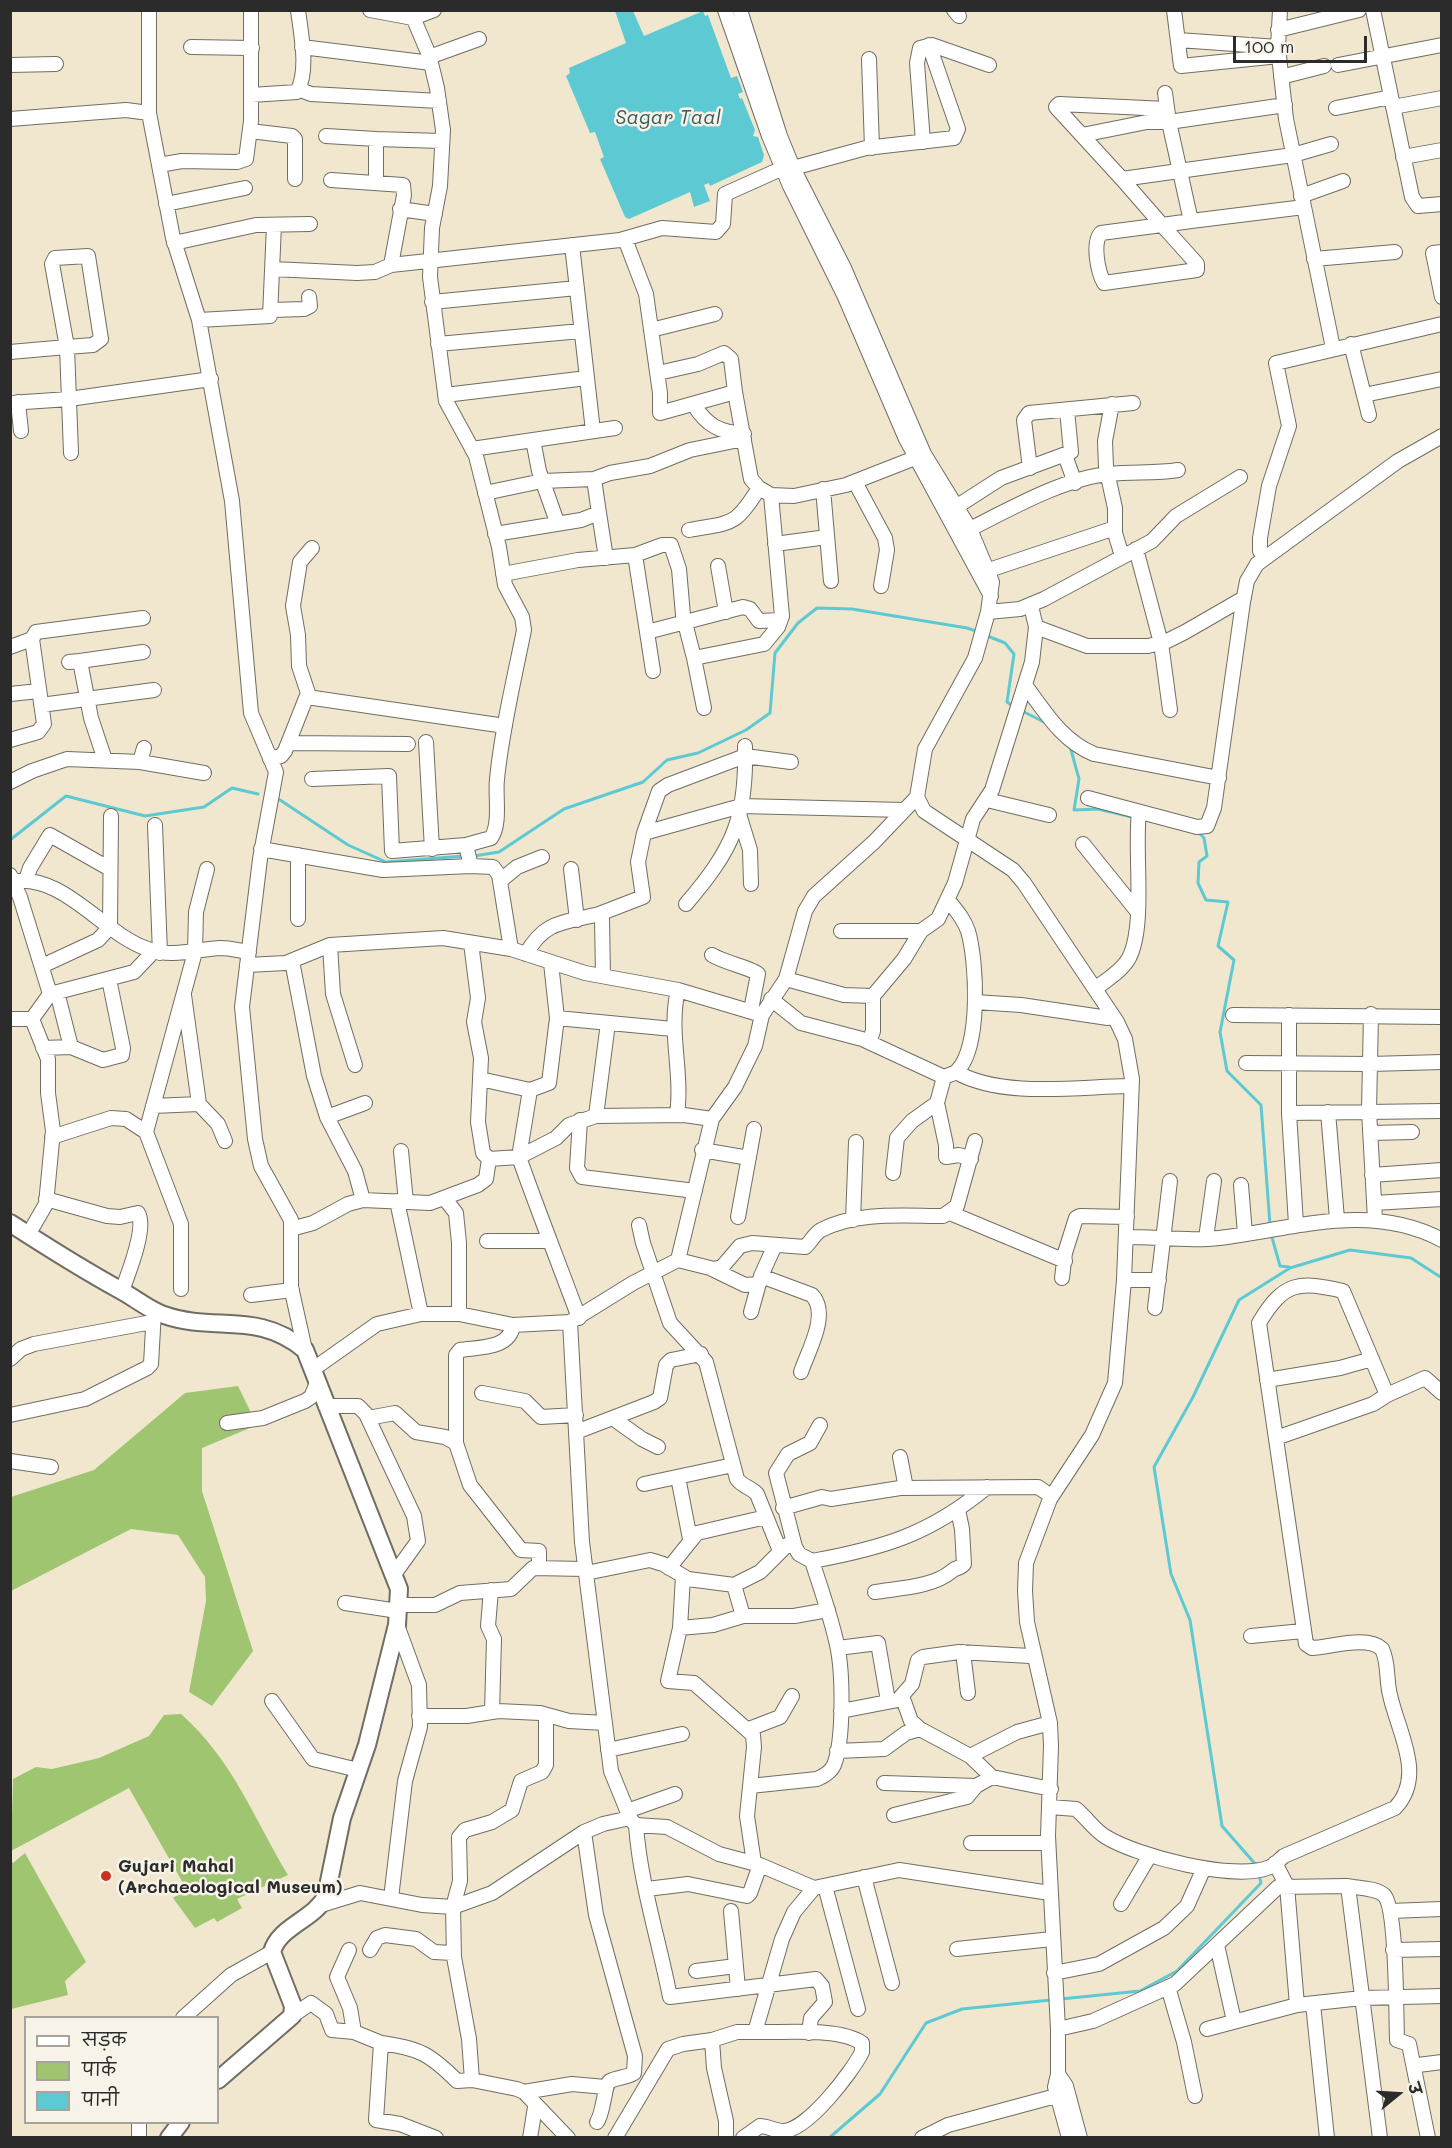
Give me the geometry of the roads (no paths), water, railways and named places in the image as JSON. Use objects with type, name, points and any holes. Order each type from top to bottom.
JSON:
[{"type":"main road","points":[[10,1223],[74,1266],[122,1292],[153,1316],[259,1326],[283,1335],[305,1350],[395,1573],[398,1613],[376,1714],[342,1818],[326,1896],[321,1905],[280,1937],[272,1952],[293,2006],[292,2016],[219,2079]]},
{"type":"main road","points":[[168,2138],[179,2124]]},
{"type":"street","points":[[149,10],[149,113],[174,243],[199,320],[232,501],[251,713],[276,772],[261,849],[242,1007],[255,1139],[261,1166],[291,1220],[292,1290],[305,1350]]},
{"type":"street","points":[[159,165],[182,161],[237,162],[246,159],[250,132],[251,10]]},
{"type":"street","points":[[251,95],[288,94],[301,85],[302,47],[298,10]]},
{"type":"street","points":[[370,10],[411,14],[434,10]]},
{"type":"street","points":[[725,10],[768,136],[844,268],[924,454],[970,529],[993,582],[975,658],[929,738],[911,803],[874,842],[814,896],[805,911],[786,979],[771,999],[757,1012]]},
{"type":"street","points":[[740,10],[788,168],[915,458],[991,597]]},
{"type":"street","points":[[1174,10],[1181,66],[1278,51]]},
{"type":"street","points":[[1280,10],[1278,51],[1285,105],[1293,155],[1333,348]]},
{"type":"street","points":[[1278,30],[1312,16],[1359,10]]},
{"type":"street","points":[[1373,10],[1403,157],[1415,203],[1426,206],[1442,204]]},
{"type":"street","points":[[261,849],[383,870],[468,855],[493,834],[505,726],[524,630],[522,617],[505,585],[495,534],[472,449],[445,395],[432,302],[430,261],[440,186],[442,141],[439,101],[430,60],[411,14]]},
{"type":"street","points":[[302,47],[430,60],[479,39]]},
{"type":"street","points":[[1178,40],[1278,51]]},
{"type":"street","points":[[923,142],[917,63],[920,48],[928,45],[989,65]]},
{"type":"street","points":[[273,269],[375,272],[391,266],[625,239],[662,228],[716,232],[723,224],[725,194],[788,168],[872,148],[954,138],[958,129],[928,45]]},
{"type":"street","points":[[1281,77],[1331,65],[1442,45]]},
{"type":"street","points":[[191,47],[252,48]]},
{"type":"street","points":[[868,59],[872,148]]},
{"type":"street","points":[[10,65],[56,64]]},
{"type":"street","points":[[298,89],[311,94],[439,101]]},
{"type":"street","points":[[1165,93],[1179,171],[1191,221]]},
{"type":"street","points":[[1336,108],[1442,98]]},
{"type":"street","points":[[1285,105],[1168,115],[1059,104],[1056,107],[1122,178],[1162,225],[1197,264],[1197,270],[1104,283],[1100,274],[1097,242],[1101,233],[1162,225],[1191,221],[1303,201],[1344,181]]},
{"type":"street","points":[[10,119],[126,110],[149,113]]},
{"type":"street","points":[[1082,135],[1147,122],[1168,115]]},
{"type":"street","points":[[250,132],[292,136],[295,139],[295,179]]},
{"type":"street","points":[[326,136],[442,141]]},
{"type":"street","points":[[376,139],[376,183]]},
{"type":"street","points":[[1122,178],[1293,155],[1331,144]]},
{"type":"street","points":[[1403,157],[1442,150]]},
{"type":"street","points":[[331,180],[403,185],[404,195],[391,266]]},
{"type":"street","points":[[166,204],[245,188]]},
{"type":"street","points":[[400,209],[435,214]]},
{"type":"street","points":[[174,243],[256,225],[310,224]]},
{"type":"street","points":[[199,320],[270,316],[274,225]]},
{"type":"street","points":[[625,239],[646,294],[658,373],[660,413],[735,392]]},
{"type":"street","points":[[572,245],[593,431]]},
{"type":"street","points":[[1314,259],[1395,252]]},
{"type":"street","points":[[1442,252],[1432,253],[1442,297]]},
{"type":"street","points":[[10,352],[68,347],[93,345],[101,339],[88,256],[55,258],[52,264],[61,325],[68,347],[71,453]]},
{"type":"street","points":[[432,302],[577,288]]},
{"type":"street","points":[[272,310],[304,309],[310,306],[309,297]]},
{"type":"street","points":[[651,330],[715,314]]},
{"type":"street","points":[[1265,558],[1260,550],[1260,538],[1269,486],[1289,426],[1276,363],[1442,324]]},
{"type":"street","points":[[438,344],[581,331]]},
{"type":"street","points":[[1351,344],[1369,416]]},
{"type":"street","points":[[658,373],[698,364],[724,353],[731,359],[751,479],[759,488],[771,495],[794,496],[855,482],[915,458]]},
{"type":"street","points":[[445,395],[587,378]]},
{"type":"street","points":[[21,431],[14,402],[69,399],[211,379]]},
{"type":"street","points":[[1364,395],[1442,379]]},
{"type":"street","points":[[1030,468],[1025,417],[1029,413],[1133,403]]},
{"type":"street","points":[[1112,404],[1105,441],[1107,474],[1115,508],[1115,528],[1122,556]]},
{"type":"street","points":[[694,405],[711,426],[744,436]]},
{"type":"street","points":[[956,507],[1001,478],[1065,455],[1072,449],[1067,410]]},
{"type":"street","points":[[472,449],[615,428]]},
{"type":"street","points":[[485,494],[542,482],[594,479],[610,473],[650,466],[690,450],[744,436]]},
{"type":"street","points":[[1088,798],[1197,827],[1207,826],[1214,808],[1244,598],[1252,569],[1398,461],[1442,436]]},
{"type":"street","points":[[533,440],[542,482],[557,522]]},
{"type":"street","points":[[1065,455],[1074,483]]},
{"type":"street","points":[[970,529],[1034,497],[1074,483],[1107,474],[1152,474],[1178,470]]},
{"type":"street","points":[[986,618],[1031,606],[1136,549],[1159,536],[1176,516],[1240,477]]},
{"type":"street","points":[[594,479],[606,558]]},
{"type":"street","points":[[855,482],[885,538],[887,550],[881,586]]},
{"type":"street","points":[[689,530],[736,520],[744,513],[759,488]]},
{"type":"street","points":[[823,489],[831,581]]},
{"type":"street","points":[[694,658],[764,644],[780,620],[771,495]]},
{"type":"street","points":[[495,534],[557,522],[581,520],[599,513]]},
{"type":"street","points":[[989,570],[1115,528]]},
{"type":"street","points":[[775,544],[827,537]]},
{"type":"street","points":[[503,574],[578,560],[635,555],[662,545],[671,546],[679,568],[685,623],[704,708]]},
{"type":"street","points":[[270,759],[281,756],[307,696],[299,666],[298,635],[293,606],[300,562],[312,548]]},
{"type":"street","points":[[1136,549],[1161,643],[1170,710]]},
{"type":"street","points":[[635,555],[653,671]]},
{"type":"street","points":[[718,566],[726,612]]},
{"type":"street","points":[[1036,627],[1088,646],[1148,646],[1185,632],[1244,598]]},
{"type":"street","points":[[869,1042],[873,1031],[873,996],[904,959],[921,931],[939,919],[948,900],[973,819],[987,800],[1024,690],[1036,627],[1031,606]]},
{"type":"street","points":[[647,632],[747,607],[759,621],[780,620]]},
{"type":"street","points":[[10,740],[43,729],[32,639],[36,632],[143,618]]},
{"type":"street","points":[[10,647],[32,639]]},
{"type":"street","points":[[105,760],[75,662],[143,652]]},
{"type":"street","points":[[41,705],[154,690]]},
{"type":"street","points":[[1024,690],[1078,748],[1094,754],[1219,778]]},
{"type":"street","points":[[10,694],[39,691]]},
{"type":"street","points":[[307,696],[505,726]]},
{"type":"street","points":[[426,742],[432,849]]},
{"type":"street","points":[[288,743],[408,744]]},
{"type":"street","points":[[526,954],[537,934],[551,927],[599,914],[643,897],[638,862],[659,790],[745,751],[791,762]]},
{"type":"street","points":[[686,904],[714,871],[734,835],[746,788],[745,751]]},
{"type":"street","points":[[10,782],[32,771],[67,759],[105,760],[142,755],[204,773]]},
{"type":"street","points":[[312,779],[389,776],[392,851],[432,849],[468,855],[493,867],[500,881],[511,948]]},
{"type":"street","points":[[987,800],[1049,815]]},
{"type":"street","points":[[645,833],[740,810],[911,803],[1004,870],[1020,886],[1108,1018],[1120,1040],[1127,1086],[1124,1217],[1126,1237],[1115,1383],[1092,1435],[1049,1495],[1026,1563],[1027,1622],[1047,1723],[1050,1808],[1047,1892]]},
{"type":"street","points":[[740,810],[750,850],[751,884]]},
{"type":"street","points":[[1095,989],[1128,960],[1135,936],[1136,835],[1139,812]]},
{"type":"street","points":[[42,966],[98,940],[110,927],[111,816]]},
{"type":"street","points":[[10,1019],[32,1019],[54,993],[134,972],[157,952],[155,825]]},
{"type":"street","points":[[15,880],[30,868],[50,835],[110,869]]},
{"type":"street","points":[[967,844],[1013,870],[1024,883],[1095,989],[1125,1039],[1132,1079],[1124,1217],[1109,1382],[1088,1433],[1049,1495],[1021,1562],[1022,1623],[1047,1723]]},
{"type":"street","points":[[1083,844],[1137,911]]},
{"type":"street","points":[[298,855],[298,919]]},
{"type":"street","points":[[500,881],[517,867],[542,857]]},
{"type":"street","points":[[181,1289],[180,1224],[146,1132],[195,952],[195,912],[207,869]]},
{"type":"street","points":[[571,869],[577,920]]},
{"type":"street","points":[[15,880],[15,898],[54,993],[71,1047]]},
{"type":"street","points":[[15,880],[40,882],[84,907],[110,927],[146,949],[157,952],[195,952],[221,948],[268,965],[292,961],[330,945],[443,938],[511,948],[551,963],[603,976],[678,990],[757,1012]]},
{"type":"street","points":[[893,1173],[897,1138],[912,1121],[937,1103],[950,1074],[967,1048],[975,1002],[974,956],[964,920],[948,900]]},
{"type":"street","points":[[599,914],[602,918],[603,976]]},
{"type":"street","points":[[841,931],[921,931]]},
{"type":"street","points":[[471,943],[478,998],[474,1022],[481,1058],[478,1122],[483,1153],[489,1159],[519,1157],[550,1141],[569,1125],[596,1116],[677,1115],[712,1119]]},
{"type":"street","points":[[330,945],[333,994],[355,1065]]},
{"type":"street","points":[[678,1260],[695,1191],[702,1150],[712,1119],[735,1087],[754,1046],[758,974],[753,969],[733,966],[711,955]]},
{"type":"street","points":[[292,961],[314,1076],[327,1117],[349,1156],[363,1200]]},
{"type":"street","points":[[480,1079],[530,1090],[546,1085],[552,1077],[557,1018],[551,963]]},
{"type":"street","points":[[43,1048],[71,1047],[104,1060],[122,1055],[123,1048],[109,979]]},
{"type":"street","points":[[786,979],[843,995],[873,996]]},
{"type":"street","points":[[183,990],[199,1104],[219,1124],[225,1141]]},
{"type":"street","points":[[677,1115],[680,1095],[672,1013],[678,990]]},
{"type":"street","points":[[771,999],[801,1023],[869,1042],[950,1074],[978,1082],[1035,1088],[1127,1086]]},
{"type":"street","points":[[975,1002],[1021,1005],[1108,1018]]},
{"type":"street","points":[[1371,1014],[1369,1111],[1375,1219]]},
{"type":"street","points":[[1233,1015],[1371,1014],[1442,1017]]},
{"type":"street","points":[[1289,1015],[1287,1063],[1296,1224]]},
{"type":"street","points":[[557,1018],[673,1029]]},
{"type":"street","points":[[28,1235],[46,1199],[52,1137],[48,1059],[32,1019]]},
{"type":"street","points":[[596,1116],[608,1023]]},
{"type":"street","points":[[1246,1063],[1442,1062]]},
{"type":"street","points":[[530,1090],[519,1157],[526,1184],[550,1241],[575,1320],[576,1432],[585,1571],[611,1771],[631,1818],[670,1997],[820,1981],[825,2002],[811,2018],[809,2033]]},
{"type":"street","points":[[327,1117],[364,1103]]},
{"type":"street","points":[[937,1103],[946,1145],[946,1157],[959,1155],[971,1159]]},
{"type":"street","points":[[153,1106],[199,1104]]},
{"type":"street","points":[[1289,1113],[1442,1111]]},
{"type":"street","points":[[1328,1113],[1337,1219]]},
{"type":"street","points":[[52,1137],[111,1118],[126,1119],[146,1132]]},
{"type":"street","points":[[580,1120],[577,1168],[582,1177],[695,1191]]},
{"type":"street","points":[[738,1217],[754,1129]]},
{"type":"street","points":[[1371,1133],[1412,1132]]},
{"type":"street","points":[[712,1269],[722,1267],[740,1246],[752,1243],[805,1247],[823,1229],[853,1220],[896,1215],[943,1216],[950,1213],[957,1206],[975,1141]]},
{"type":"street","points":[[853,1220],[856,1142]]},
{"type":"street","points":[[702,1150],[748,1158]]},
{"type":"street","points":[[401,1151],[402,1202],[421,1314]]},
{"type":"street","points":[[291,1229],[313,1223],[340,1207],[363,1200],[430,1203],[446,1199],[486,1179],[489,1159]]},
{"type":"street","points":[[1372,1175],[1442,1170]]},
{"type":"street","points":[[1155,1308],[1170,1180]]},
{"type":"street","points":[[1206,1238],[1214,1181]]},
{"type":"street","points":[[1241,1185],[1245,1234]]},
{"type":"street","points":[[46,1199],[106,1216],[120,1217],[138,1213],[140,1233],[122,1292]]},
{"type":"street","points":[[446,1199],[456,1213],[459,1243],[459,1314]]},
{"type":"street","points":[[1374,1203],[1442,1199]]},
{"type":"street","points":[[950,1213],[1065,1261]]},
{"type":"street","points":[[1062,1278],[1076,1218],[1080,1216],[1124,1217]]},
{"type":"street","points":[[1126,1237],[1206,1238],[1337,1219],[1375,1219],[1422,1230],[1442,1240]]},
{"type":"street","points":[[639,1225],[670,1323],[706,1362],[733,1465],[742,1485],[753,1489],[757,1494],[780,1551]]},
{"type":"street","points":[[487,1241],[550,1241]]},
{"type":"street","points":[[751,1312],[760,1280],[775,1245]]},
{"type":"street","points":[[226,1423],[263,1418],[305,1401],[311,1397],[315,1376],[376,1324],[421,1314],[459,1314],[513,1325],[575,1320],[678,1260],[712,1269],[745,1285],[760,1280],[812,1295],[816,1299],[819,1321],[801,1372]]},
{"type":"street","points":[[1124,1280],[1159,1280]]},
{"type":"street","points":[[1050,1808],[1076,1809],[1108,1839],[1150,1855],[1204,1868],[1252,1871],[1273,1865],[1284,1856],[1395,1809],[1404,1799],[1409,1784],[1410,1765],[1389,1693],[1382,1649],[1377,1644],[1365,1643],[1312,1648],[1306,1644],[1259,1323],[1278,1297],[1299,1285],[1310,1284],[1342,1291],[1387,1395]]},
{"type":"street","points":[[251,1295],[292,1290]]},
{"type":"street","points":[[10,1359],[21,1349],[34,1344],[153,1316],[151,1364],[147,1368],[85,1399],[10,1415]]},
{"type":"street","points":[[513,1325],[509,1338],[503,1343],[460,1350],[456,1355],[456,1443],[470,1485],[521,1550],[539,1551],[539,1568]]},
{"type":"street","points":[[576,1432],[614,1419],[660,1398],[663,1373],[671,1360],[701,1354]]},
{"type":"street","points":[[1267,1380],[1340,1368],[1372,1359]]},
{"type":"street","points":[[1276,1438],[1373,1404],[1420,1379],[1435,1377],[1442,1394]]},
{"type":"street","points":[[482,1393],[525,1401],[541,1417],[576,1415]]},
{"type":"street","points":[[326,1406],[358,1406],[368,1418],[414,1516],[418,1541],[395,1573]]},
{"type":"street","points":[[368,1418],[395,1413],[416,1432],[445,1437],[456,1443]]},
{"type":"street","points":[[614,1419],[642,1439],[658,1447]]},
{"type":"street","points":[[820,1425],[806,1447],[788,1454],[779,1465],[776,1479],[792,1539],[799,1554],[812,1561],[895,1543],[958,1510],[987,1487]]},
{"type":"street","points":[[900,1457],[906,1488]]},
{"type":"street","points":[[10,1461],[51,1467]]},
{"type":"street","points":[[644,1484],[733,1465]]},
{"type":"street","points":[[678,1477],[690,1539]]},
{"type":"street","points":[[783,1508],[822,1497],[831,1499],[906,1488],[1038,1487],[1049,1495]]},
{"type":"street","points":[[875,1592],[916,1586],[946,1577],[951,1571],[961,1568],[964,1564],[962,1529],[958,1510]]},
{"type":"street","points":[[669,1568],[697,1533],[766,1517]]},
{"type":"street","points":[[345,1603],[398,1613],[435,1605],[460,1593],[511,1589],[528,1570],[539,1568],[585,1571],[650,1560],[683,1576],[734,1585],[752,1578],[792,1539]]},
{"type":"street","points":[[750,1786],[817,1779],[834,1766],[841,1711],[838,1648],[812,1561]]},
{"type":"street","points":[[647,1889],[688,1884],[747,1896],[750,1893],[757,1864],[747,1816],[754,1746],[749,1729],[694,1683],[668,1681],[680,1628],[683,1576]]},
{"type":"street","points":[[734,1585],[743,1616]]},
{"type":"street","points":[[491,1590],[488,1626],[494,1639],[492,1712]]},
{"type":"street","points":[[680,1628],[713,1625],[743,1616],[794,1616],[828,1610]]},
{"type":"street","points":[[391,1898],[405,1781],[420,1727],[419,1685],[398,1613]]},
{"type":"street","points":[[1251,1636],[1303,1631]]},
{"type":"street","points":[[838,1648],[878,1643],[888,1701]]},
{"type":"street","points":[[841,1711],[898,1700],[912,1684],[918,1660],[963,1652],[1030,1656]]},
{"type":"street","points":[[963,1652],[968,1693]]},
{"type":"street","points":[[749,1729],[780,1717],[792,1696]]},
{"type":"street","points":[[902,1696],[911,1721],[920,1729],[970,1756],[992,1777],[1048,1788]]},
{"type":"street","points":[[272,1701],[313,1759],[358,1770]]},
{"type":"street","points":[[419,1716],[467,1716],[492,1712],[546,1715],[569,1721],[605,1723]]},
{"type":"street","points":[[471,2080],[469,2039],[453,1953],[453,1906],[460,1881],[459,1837],[465,1830],[492,1822],[512,1810],[520,1781],[542,1772],[546,1765],[546,1715]]},
{"type":"street","points":[[970,1756],[1010,1735],[1047,1723]]},
{"type":"street","points":[[837,1751],[884,1749],[906,1733],[920,1729]]},
{"type":"street","points":[[608,1750],[682,1734]]},
{"type":"street","points":[[894,1815],[967,1797],[976,1786],[992,1777]]},
{"type":"street","points":[[884,1783],[976,1786]]},
{"type":"street","points":[[1048,1788],[1041,1843],[1058,2029],[1056,2096],[1069,2138]]},
{"type":"street","points":[[321,1905],[360,1893],[422,1905],[453,1906],[492,1893],[584,1832],[603,1824],[631,1818],[675,1794]]},
{"type":"street","points":[[631,1818],[667,1827],[719,1854],[757,1864],[820,1887]]},
{"type":"street","points":[[584,1832],[596,1915],[635,2056],[634,2073],[610,2081],[605,2087],[603,2113],[597,2122]]},
{"type":"street","points":[[971,1843],[1041,1843]]},
{"type":"street","points":[[1121,1904],[1150,1855]]},
{"type":"street","points":[[1273,1865],[1287,1886],[1297,2006]]},
{"type":"street","points":[[1054,1980],[1099,1964],[1164,1928],[1187,1906],[1204,1868]]},
{"type":"street","points":[[756,2032],[782,1939],[794,1912],[820,1887],[898,1869],[1047,1892]]},
{"type":"street","points":[[864,1877],[892,1983]]},
{"type":"street","points":[[1348,1886],[1378,2103],[1380,2138]]},
{"type":"street","points":[[1058,2029],[1093,2021],[1168,1987],[1217,1945],[1278,1887],[1348,1886],[1381,1892],[1386,1898],[1390,1911],[1397,2040],[1409,2044],[1428,2138]]},
{"type":"street","points":[[820,1887],[858,2009]]},
{"type":"street","points":[[1390,1911],[1442,1909]]},
{"type":"street","points":[[731,1911],[738,1989]]},
{"type":"street","points":[[370,1950],[377,1938],[385,1935],[416,1939],[439,1954],[453,1953]]},
{"type":"street","points":[[957,1949],[1050,1942]]},
{"type":"street","points":[[1217,1945],[1234,2021]]},
{"type":"street","points":[[1393,1950],[1442,1949]]},
{"type":"street","points":[[349,1950],[337,1977],[350,2008],[354,2032]]},
{"type":"street","points":[[185,2016],[231,1975],[272,1952]]},
{"type":"street","points":[[696,1971],[736,1966]]},
{"type":"street","points":[[1168,1987],[1184,2042],[1195,2096]]},
{"type":"street","points":[[1207,2029],[1297,2006],[1362,1998],[1442,1996]]},
{"type":"street","points":[[292,2016],[311,2003],[326,2014],[332,2030],[354,2032],[381,2043],[412,2047],[439,2063],[457,2081],[471,2080],[518,2089],[524,2092],[568,2138]]},
{"type":"street","points":[[1313,2004],[1328,2138]]},
{"type":"street","points":[[615,2138],[642,2097],[668,2049],[737,2032],[809,2033],[855,2038],[862,2043],[862,2052],[824,2103],[795,2128],[783,2131],[760,2126],[743,2138]]},
{"type":"street","points":[[712,2040],[714,2068],[726,2121],[726,2138]]},
{"type":"street","points":[[381,2043],[376,2120],[399,2124],[436,2138]]},
{"type":"street","points":[[1418,2065],[1442,2062]]},
{"type":"street","points":[[1058,2074],[1066,2086],[1080,2138]]},
{"type":"street","points":[[524,2092],[572,2084],[605,2087]]},
{"type":"street","points":[[922,2138],[948,2125],[1056,2096]]},
{"type":"street","points":[[530,2138],[535,2106]]},
{"type":"water","name":"Sagar Taal","points":[[615,11],[633,11],[644,36],[703,11],[705,16],[708,15],[731,78],[737,76],[743,92],[738,94],[740,99],[742,98],[755,130],[753,136],[758,137],[764,155],[762,162],[710,186],[709,183],[704,185],[710,201],[694,207],[690,192],[629,219],[625,217],[600,159],[604,157],[595,132],[590,133],[566,76],[570,73],[569,68],[626,43]]},
{"type":"waterway","points":[[474,856],[499,852],[564,809],[643,782],[667,760],[698,753],[746,730],[770,713],[775,653],[798,623],[817,608],[852,609],[979,632]]},
{"type":"waterway","points":[[985,635],[1005,643],[1014,654],[1007,702],[1014,707]]},
{"type":"waterway","points":[[1020,710],[1046,723]]},
{"type":"waterway","points":[[1070,746],[1079,779],[1074,810],[1098,809],[1132,817]]},
{"type":"waterway","points":[[10,840],[66,796],[145,816],[204,807],[232,788],[258,794]]},
{"type":"waterway","points":[[277,798],[348,845],[386,862],[464,856]]},
{"type":"waterway","points":[[1198,832],[1204,838],[1207,856],[1199,862],[1198,883],[1206,900],[1228,902],[1218,946],[1234,960],[1220,1032],[1227,1071],[1261,1105],[1270,1225]]},
{"type":"waterway","points":[[1271,1234],[1280,1266],[1289,1267]]},
{"type":"waterway","points":[[1257,1866],[1222,1826],[1190,1620],[1171,1574],[1154,1467],[1193,1397],[1239,1300],[1290,1268],[1350,1250],[1411,1258],[1442,1278]]},
{"type":"waterway","points":[[1061,1999],[1140,1991],[1177,1971],[1261,1883],[1259,1875]]},
{"type":"waterway","points":[[829,2138],[880,2094],[926,2023],[962,2009],[1051,2000]]},
{"type":"place","name":"Gujari Mahal (Archaeological Museum)","points":[[106,1876]]}]
